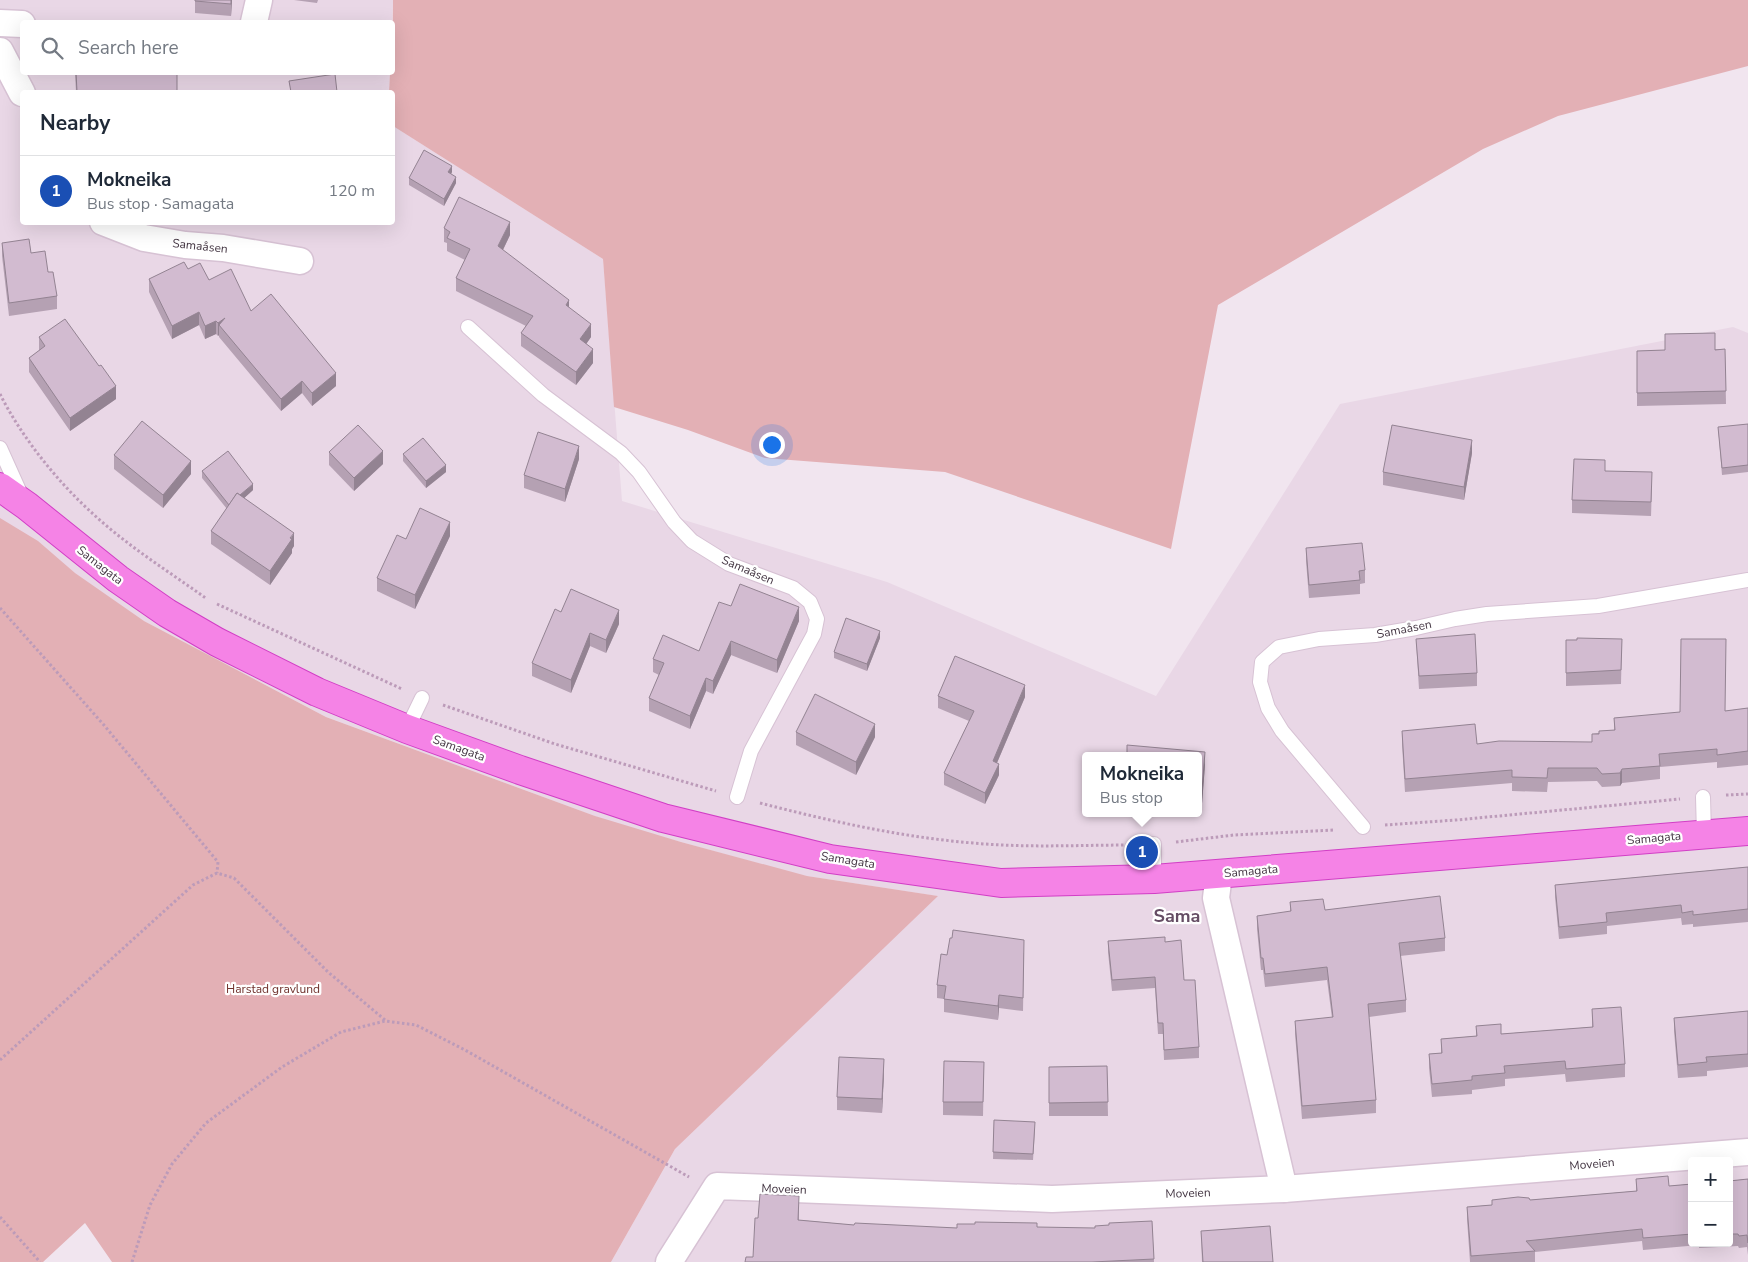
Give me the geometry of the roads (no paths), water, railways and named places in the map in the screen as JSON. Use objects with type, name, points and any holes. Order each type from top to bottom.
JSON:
[{"type":"highway","name":"Samagata","points":[[0,473],[27,506]]},
{"type":"highway","name":"Samagata","points":[[0,487],[27,506],[118,579],[167,613],[217,642],[317,692],[408,729],[520,770],[664,818],[830,859],[1001,883],[1154,879],[1748,831]]},
{"type":"street","points":[[254,20],[259,0]]},
{"type":"street","points":[[0,23],[20,24]]},
{"type":"street","points":[[0,51],[20,90]]},
{"type":"street","name":"Samaåsen","points":[[111,225],[144,238],[185,245],[223,248],[300,261]]},
{"type":"street","points":[[1219,874],[1216,898],[1284,1189]]},
{"type":"street","name":"Moveien","points":[[669,1262],[717,1186],[1052,1199],[1284,1189],[1748,1152]]},
{"type":"lane","name":"Samaåsen","points":[[468,327],[543,394],[621,453],[639,472],[674,522],[692,541],[729,564],[794,588],[810,602],[816,619],[814,634],[751,751],[738,797]]},
{"type":"lane","points":[[0,448],[27,506]]},
{"type":"lane","name":"Samaåsen","points":[[1363,827],[1282,731],[1268,708],[1260,682],[1262,662],[1279,647],[1319,639],[1375,636],[1454,618],[1598,606],[1748,580]]},
{"type":"lane","points":[[408,729],[422,698]]},
{"type":"lane","points":[[1703,797],[1704,834]]},
{"type":"lane","points":[[1154,844],[1154,879]]},
{"type":"place","name":"Mokneika","points":[[1142,852]]},
{"type":"district","name":"Sama","points":[[1177,916]]},
{"type":"park label","name":"Harstad gravlund","points":[[273,989]]}]
